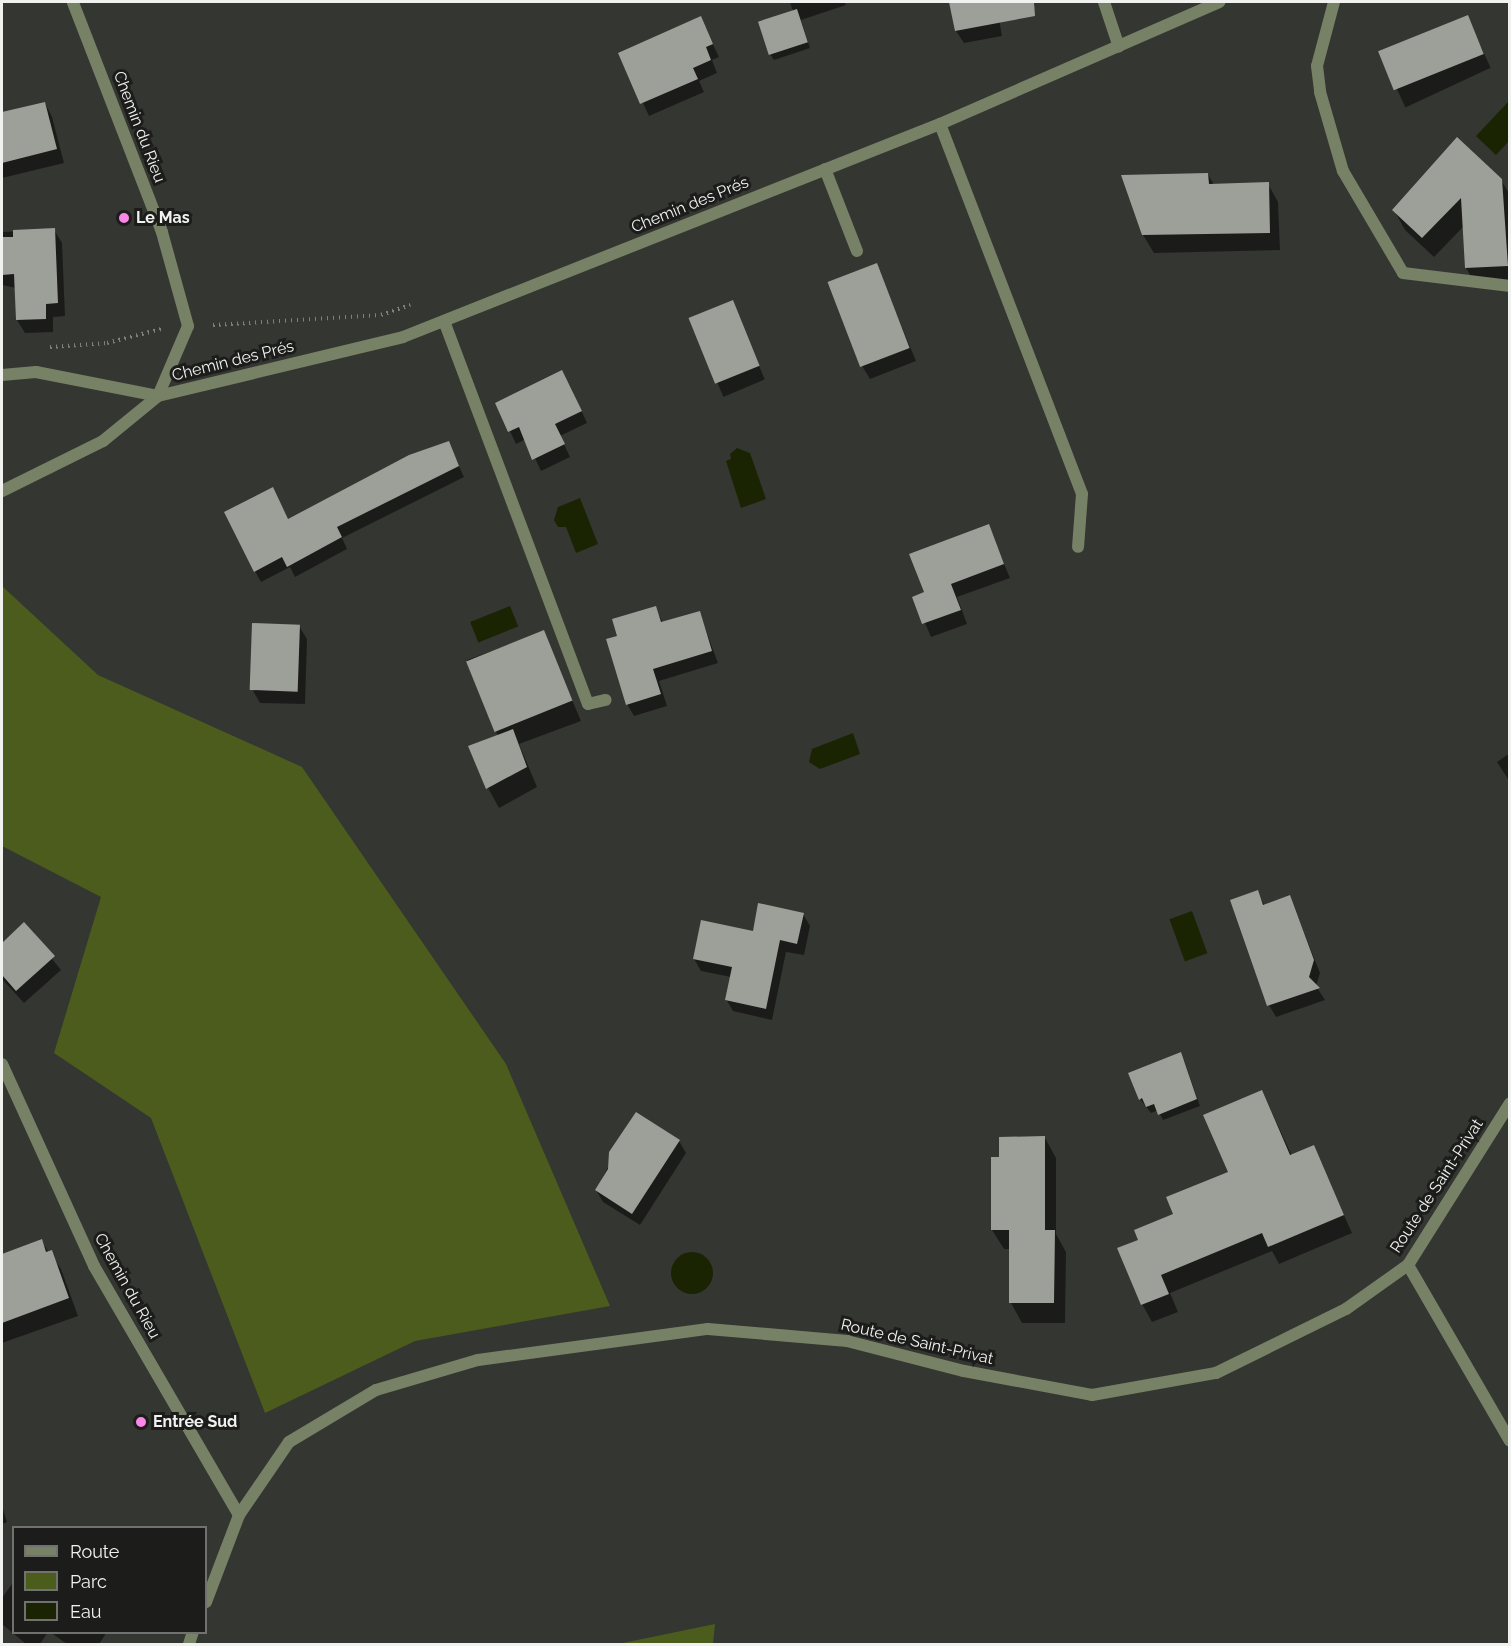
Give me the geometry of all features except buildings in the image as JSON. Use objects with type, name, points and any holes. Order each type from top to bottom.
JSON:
[{"type":"street","name":"Chemin du Rieu","points":[[74,2],[162,232],[188,326]]},
{"type":"street","points":[[1104,2],[1119,47]]},
{"type":"street","name":"Chemin des Prés","points":[[158,396],[403,337],[940,124],[1219,2]]},
{"type":"street","points":[[1334,2],[1317,66],[1320,92],[1343,171],[1403,273],[1509,286]]},
{"type":"street","points":[[940,124],[1082,494],[1078,547]]},
{"type":"street","points":[[825,170],[857,251]]},
{"type":"street","points":[[444,321],[588,704],[606,700]]},
{"type":"street","points":[[2,491],[103,441],[158,396],[188,326]]},
{"type":"street","points":[[2,375],[36,372],[158,396]]},
{"type":"street","name":"Chemin du Rieu","points":[[2,1064],[94,1266],[239,1515]]},
{"type":"street","name":"Route de Saint-Privat","points":[[207,1599],[239,1515],[289,1442],[376,1390],[477,1360],[708,1329],[848,1341],[964,1371],[1092,1395],[1216,1373],[1346,1309],[1408,1264],[1509,1103]]},
{"type":"street","points":[[1408,1264],[1509,1441]]},
{"type":"path","points":[[37,349],[107,343],[141,332],[188,326],[381,315],[414,303]]},
{"type":"green space","points":[[2,586],[98,675],[302,767],[506,1064],[610,1306],[415,1341],[265,1413],[151,1118],[54,1053],[101,897],[2,846]]},
{"type":"green space","points":[[715,1624],[713,1644],[618,1644]]},
{"type":"water","points":[[1509,101],[1509,141],[1496,155],[1476,136]]},
{"type":"water","points":[[737,448],[750,453],[766,499],[741,508],[726,461],[731,459],[730,454]]},
{"type":"water","points":[[580,498],[598,544],[576,553],[566,527],[558,527],[554,520],[558,507]]},
{"type":"water","points":[[510,606],[518,626],[478,643],[470,622]]},
{"type":"water","points":[[853,733],[860,754],[820,769],[809,762],[812,749]]},
{"type":"water","points":[[1192,911],[1207,953],[1185,961],[1169,919]]},
{"type":"water","points":[[692,1252],[707,1258],[713,1273],[707,1288],[692,1294],[677,1288],[671,1273],[677,1258]]},
{"type":"place","name":"Le Mas","points":[[124,218]]},
{"type":"place","name":"Entrée Sud","points":[[141,1422]]}]
